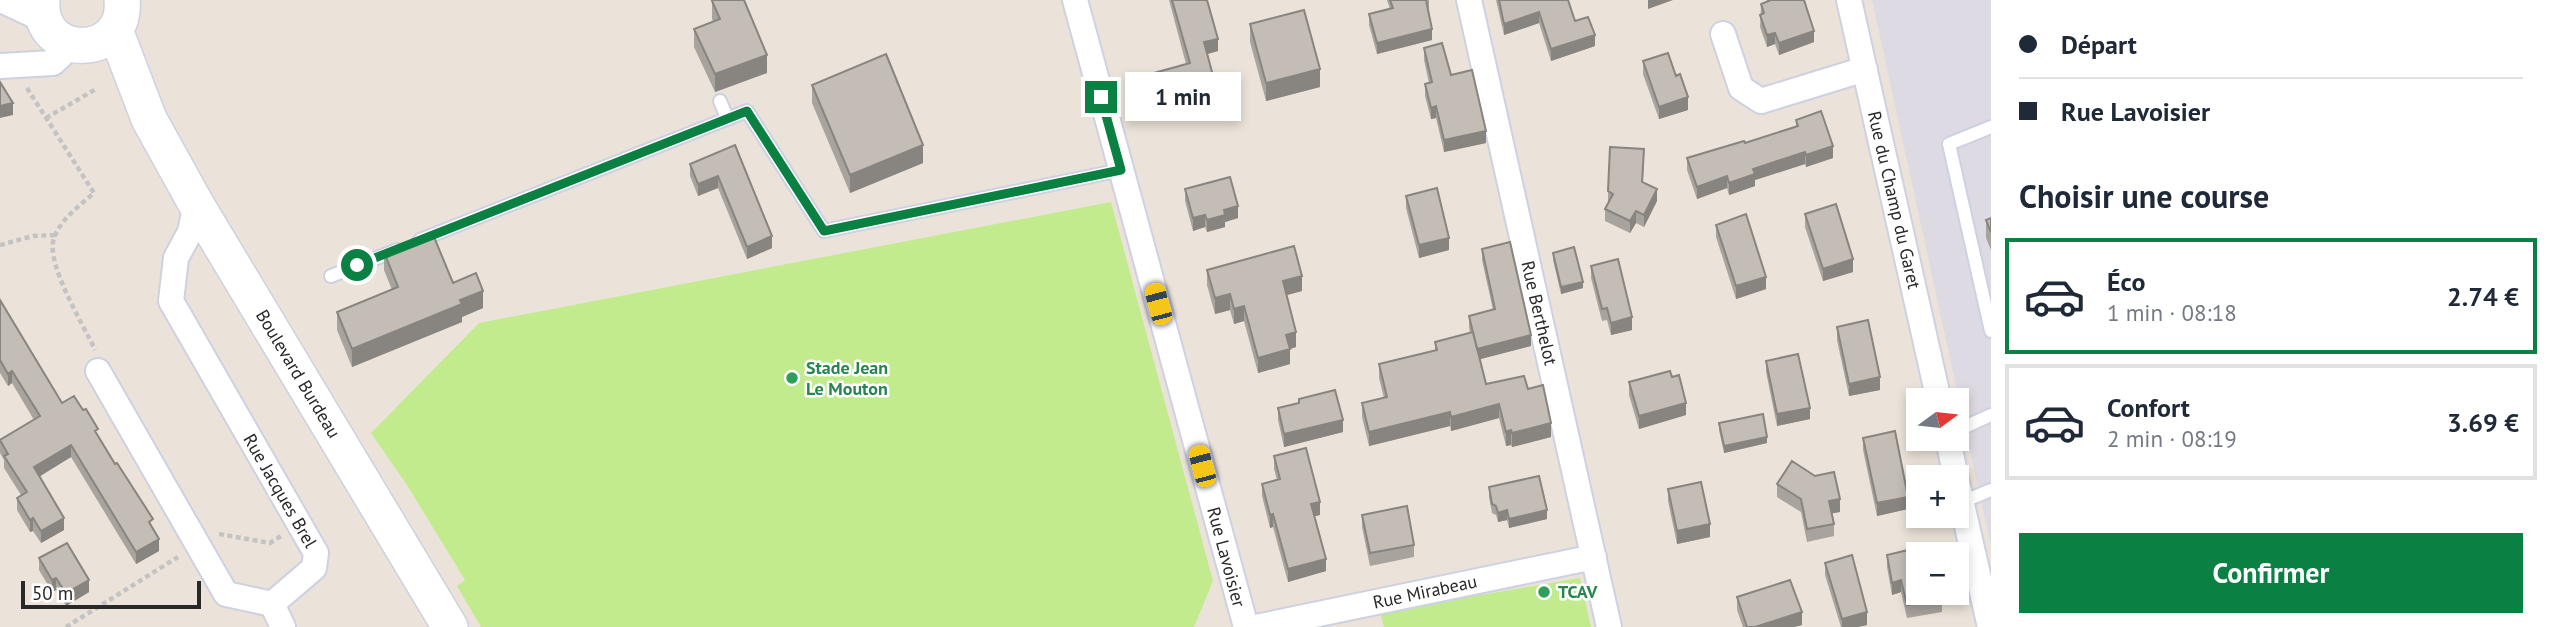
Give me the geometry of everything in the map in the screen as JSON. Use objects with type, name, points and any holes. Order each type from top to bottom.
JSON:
[{"type":"main road","name":"Boulevard Burdeau","points":[[77,24],[149,119],[450,627]]},
{"type":"street","points":[[1,0],[77,24]]},
{"type":"street","name":"Rue Lavoisier","points":[[1075,0],[1246,627]]},
{"type":"street","name":"Rue Berthelot","points":[[1469,0],[1609,627]]},
{"type":"street","name":"Rue du Champ du Garet","points":[[1849,0],[1936,388]]},
{"type":"street","points":[[12,71],[77,24]]},
{"type":"street","points":[[1723,34],[1741,88],[1761,101],[1864,69]]},
{"type":"street","name":"Rue Jacques Brel","points":[[197,204],[190,232],[176,258],[171,301],[316,553],[314,568],[272,604]]},
{"type":"street","points":[[98,371],[226,594],[272,604],[284,627]]},
{"type":"street","points":[[1968,528],[1990,627]]},
{"type":"street","name":"Rue Mirabeau","points":[[1256,627],[1594,557]]},
{"type":"lane","points":[[720,100],[727,118]]},
{"type":"lane","points":[[331,276],[747,111],[824,231],[1121,170]]},
{"type":"lane","points":[[1991,127],[1949,144],[1991,331]]},
{"type":"lane","points":[[1969,425],[1991,415]]},
{"type":"lane","points":[[1969,487],[1991,490]]},
{"type":"path","points":[[12,71],[46,118],[93,193],[68,215],[52,245],[59,276],[99,359],[98,371]]},
{"type":"path","points":[[46,118],[96,89]]},
{"type":"path","points":[[0,246],[33,236],[55,235]]},
{"type":"path","points":[[66,627],[219,534],[270,543],[284,535]]},
{"type":"shaded area","points":[[1872,0],[1991,0],[1991,546],[1969,445],[1969,388],[1956,388]]},
{"type":"green space","name":"Stade Jean Le Mouton","points":[[1111,202],[1213,581],[1194,627],[481,627],[457,586],[465,580],[407,485],[371,433],[479,323]]},
{"type":"green space","name":"TCAV","points":[[1580,578],[1591,627],[1384,627],[1380,612]]},
{"type":"building","points":[[744,0],[767,55],[715,74],[694,29],[720,19],[712,1]]},
{"type":"building","points":[[1172,0],[1207,0],[1218,39],[1204,42],[1216,87],[1162,101],[1154,73],[1190,63]]},
{"type":"building","points":[[1390,0],[1426,0],[1432,29],[1377,43],[1369,14],[1393,8]]},
{"type":"building","points":[[1499,0],[1568,0],[1575,21],[1588,17],[1595,35],[1551,49],[1539,12],[1504,24]]},
{"type":"building","points":[[1771,0],[1804,0],[1814,31],[1779,43],[1775,33],[1767,35],[1760,15],[1764,13],[1761,4]]},
{"type":"building","points":[[1304,10],[1320,69],[1266,83],[1250,24]]},
{"type":"building","points":[[1442,43],[1451,75],[1472,70],[1486,131],[1444,140],[1436,106],[1431,108],[1425,84],[1432,82],[1424,48]]},
{"type":"building","points":[[1668,53],[1676,76],[1680,74],[1688,97],[1659,107],[1643,61]]},
{"type":"building","points":[[886,54],[923,145],[850,175],[812,85]]},
{"type":"building","points":[[0,82],[13,103],[0,106]]},
{"type":"building","points":[[1821,111],[1833,146],[1753,169],[1755,174],[1729,183],[1727,176],[1697,187],[1687,158],[1798,126],[1796,120]]},
{"type":"building","points":[[735,145],[772,236],[747,247],[718,176],[698,184],[690,164]]},
{"type":"building","points":[[1610,147],[1644,149],[1642,182],[1657,189],[1644,215],[1636,211],[1630,221],[1605,209],[1613,194],[1608,191]]},
{"type":"building","points":[[1230,177],[1238,206],[1224,210],[1225,215],[1207,220],[1205,215],[1193,218],[1185,189]]},
{"type":"building","points":[[1437,188],[1449,238],[1419,245],[1406,196]]},
{"type":"building","points":[[1836,204],[1853,259],[1823,269],[1805,214]]},
{"type":"building","points":[[1746,214],[1766,277],[1736,286],[1716,225]]},
{"type":"building","points":[[1991,218],[1991,232],[1986,220]]},
{"type":"building","points":[[432,232],[453,283],[476,273],[483,291],[460,300],[462,304],[352,349],[337,312],[398,287],[384,252]]},
{"type":"building","points":[[1510,242],[1531,335],[1477,349],[1469,316],[1495,309],[1482,249]]},
{"type":"building","points":[[1294,246],[1302,276],[1283,281],[1296,332],[1286,335],[1290,349],[1258,358],[1244,306],[1234,309],[1230,294],[1215,298],[1207,270]]},
{"type":"building","points":[[1574,247],[1583,282],[1561,287],[1553,253]]},
{"type":"building","points":[[1618,259],[1632,317],[1611,323],[1607,308],[1602,309],[1591,266]]},
{"type":"building","points":[[0,300],[62,403],[74,396],[83,410],[86,409],[98,429],[95,431],[115,464],[117,463],[153,519],[149,522],[159,539],[136,552],[71,445],[34,467],[64,518],[41,531],[33,518],[30,520],[17,498],[27,492],[4,456],[8,454],[0,440],[40,416],[12,371],[8,374],[0,360]]},
{"type":"building","points":[[1868,320],[1880,377],[1849,384],[1837,327]]},
{"type":"building","points":[[1473,332],[1486,384],[1524,376],[1528,389],[1543,385],[1551,423],[1512,433],[1511,430],[1506,432],[1499,404],[1451,417],[1450,412],[1369,432],[1362,403],[1387,397],[1379,364],[1437,350],[1435,342]]},
{"type":"building","points":[[1798,354],[1810,408],[1777,414],[1766,361]]},
{"type":"building","points":[[1670,371],[1672,377],[1679,375],[1686,403],[1639,416],[1629,382]]},
{"type":"building","points":[[1335,390],[1343,420],[1284,434],[1278,408],[1299,403],[1299,399]]},
{"type":"building","points":[[1763,414],[1767,437],[1724,446],[1719,423]]},
{"type":"building","points":[[1895,431],[1906,497],[1877,503],[1863,438]]},
{"type":"building","points":[[1306,448],[1320,502],[1311,504],[1326,559],[1288,569],[1262,484],[1280,479],[1274,456]]},
{"type":"building","points":[[1792,461],[1815,476],[1834,472],[1840,499],[1829,501],[1834,524],[1807,529],[1801,499],[1777,484]]},
{"type":"building","points":[[1539,476],[1547,510],[1509,519],[1507,510],[1498,513],[1496,506],[1492,504],[1489,487]]},
{"type":"building","points":[[1701,482],[1710,524],[1677,531],[1668,489]]},
{"type":"building","points":[[1407,506],[1414,545],[1370,553],[1362,515]]},
{"type":"building","points":[[67,543],[89,580],[66,593],[56,578],[52,580],[39,558]]},
{"type":"building","points":[[1906,550],[1906,601],[1901,580],[1892,583],[1887,555]]},
{"type":"building","points":[[1852,555],[1867,612],[1842,619],[1825,563]]},
{"type":"building","points":[[1790,580],[1802,612],[1755,627],[1747,627],[1737,597]]},
{"type":"place","name":"Stade Jean Le Mouton","points":[[792,378]]},
{"type":"place","name":"TCAV","points":[[1544,592]]},
{"type":"route","points":[[357,265],[747,111],[824,231],[1121,170],[1101,97]]}]
